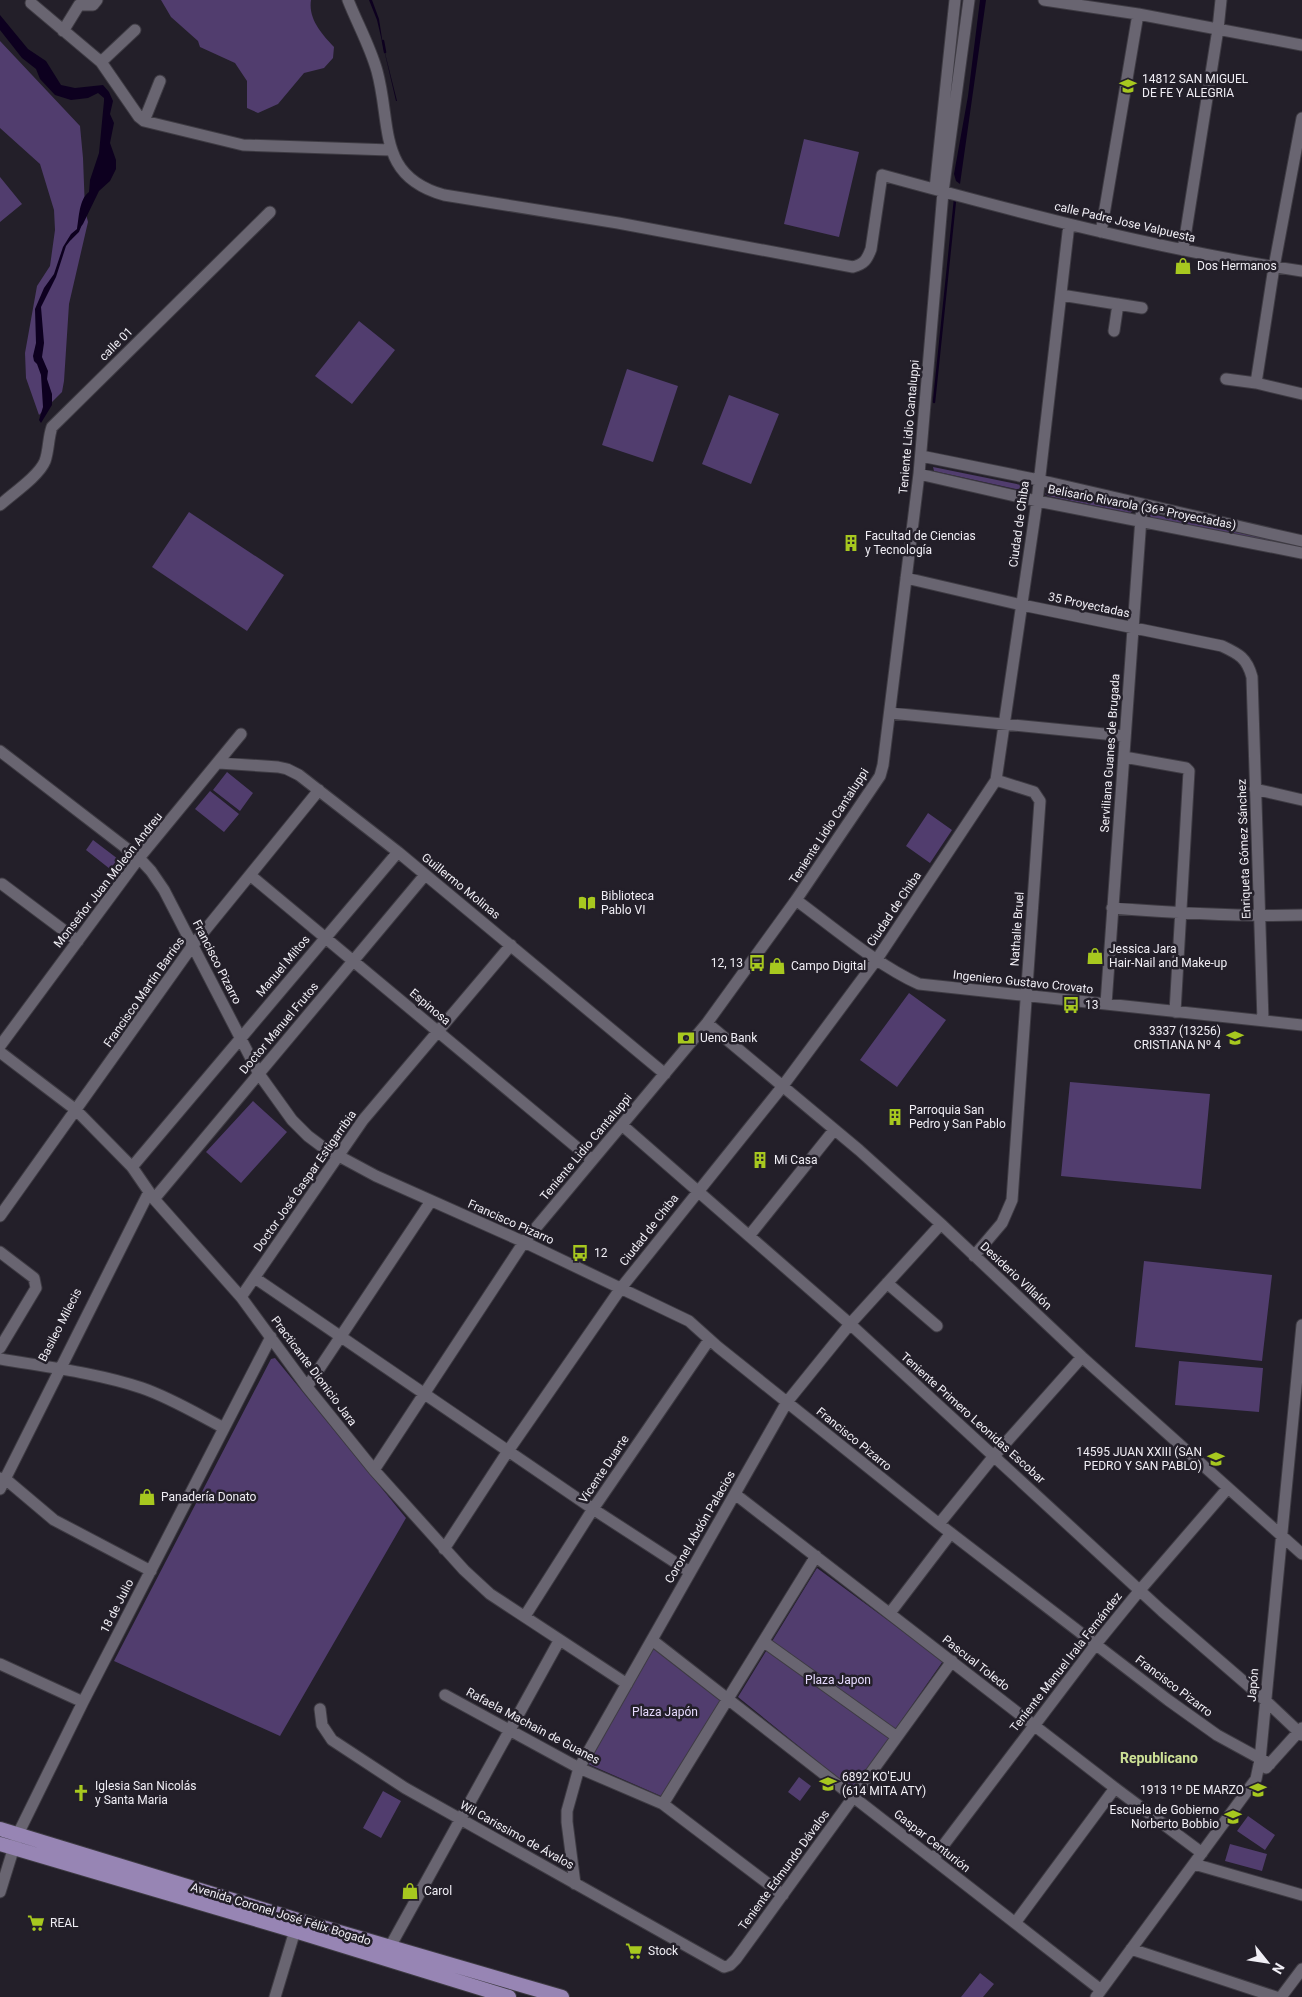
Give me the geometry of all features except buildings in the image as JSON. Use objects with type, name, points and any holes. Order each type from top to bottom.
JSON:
[{"type":"main road","name":"Avenida Coronel José Félix Bogado","points":[[0,1829],[189,1893]]},
{"type":"main road","name":"Avenida Coronel José Félix Bogado","points":[[7,1846],[189,1893],[296,1925],[387,1953],[509,1997]]},
{"type":"main road","name":"Avenida Coronel José Félix Bogado","points":[[387,1953],[562,1997]]},
{"type":"street","points":[[63,31],[79,2],[93,4],[97,0]]},
{"type":"street","points":[[31,3],[101,62],[139,117],[144,121],[243,145],[390,150],[377,72],[372,55],[348,0]]},
{"type":"street","points":[[939,191],[955,0]]},
{"type":"street","name":"Teniente Lidio Cantaluppi","points":[[374,1470],[524,1242],[707,1023],[796,900],[880,776],[890,713],[921,456],[939,191],[969,0]]},
{"type":"street","points":[[1044,0],[1138,14],[1302,45]]},
{"type":"street","points":[[1183,250],[1221,0]]},
{"type":"street","points":[[1101,232],[1138,14]]},
{"type":"street","points":[[101,62],[134,30]]},
{"type":"street","points":[[144,121],[160,81]]},
{"type":"street","points":[[1256,383],[1274,267],[1302,118]]},
{"type":"street","name":"calle Padre Jose Valpuesta","points":[[390,150],[400,169],[409,178],[434,193],[618,223],[852,267],[862,265],[868,258],[871,249],[882,175],[1101,232],[1183,250],[1302,271]]},
{"type":"street","name":"calle 01","points":[[0,505],[44,464],[52,427],[270,212]]},
{"type":"street","name":"Ciudad de Chiba","points":[[444,1549],[508,1451],[621,1288],[782,1087],[877,959],[996,780],[1037,501],[1069,224]]},
{"type":"street","points":[[1061,295],[1142,308]]},
{"type":"street","points":[[1114,331],[1118,304]]},
{"type":"street","points":[[1226,379],[1256,383],[1302,394]]},
{"type":"street","name":"Belisario Rivarola (36ª Proyectadas)","points":[[921,456],[1039,480],[1302,541]]},
{"type":"street","name":"Belisario Rivarola (36ª Proyectadas)","points":[[919,474],[1037,501],[1302,553]]},
{"type":"street","name":"Serviliana Guanes de Brugada","points":[[1106,1004],[1142,504]]},
{"type":"street","name":"35 Proyectadas","points":[[906,578],[1222,646],[1238,654],[1249,664],[1252,677]]},
{"type":"street","name":"Enriqueta Gómez Sánchez","points":[[1252,677],[1263,1021]]},
{"type":"street","points":[[890,713],[1125,736]]},
{"type":"street","name":"Monseñor Juan Moleón Andreu","points":[[0,1046],[139,858],[241,734]]},
{"type":"street","name":"Francisco Pizarro","points":[[0,751],[139,858],[151,871],[164,890],[194,945],[259,1074],[292,1120],[308,1136],[337,1156],[376,1176],[524,1242],[689,1321],[709,1340],[950,1533],[1217,1735],[1265,1762]]},
{"type":"street","points":[[1124,758],[1189,770],[1182,914],[1174,1012]]},
{"type":"street","name":"Guillermo Molinas","points":[[219,763],[286,769],[299,775],[425,874],[665,1074]]},
{"type":"street","name":"Nathalie Bruel","points":[[974,1256],[1002,1224],[1008,1214],[1012,1200],[1040,801],[1034,792],[996,780]]},
{"type":"street","points":[[1255,789],[1302,800]]},
{"type":"street","name":"Francisco Martín Barrios","points":[[0,1216],[194,945],[319,790]]},
{"type":"street","name":"Manuel Miltos","points":[[132,1167],[398,852]]},
{"type":"street","name":"Doctor Manuel Frutos","points":[[149,1192],[259,1074],[425,874]]},
{"type":"street","name":"Espinosa","points":[[250,875],[592,1160]]},
{"type":"street","points":[[2,884],[78,941]]},
{"type":"street","name":"Ingeniero Gustavo Crovato","points":[[796,900],[877,959],[919,984],[1302,1025]]},
{"type":"street","points":[[1112,908],[1182,914],[1260,917],[1302,915]]},
{"type":"street","name":"Doctor José Gaspar Estigarribia","points":[[241,1297],[363,1120],[511,945]]},
{"type":"street","name":"Desiderio Villalón","points":[[707,1023],[834,1130],[941,1224],[1082,1357],[1302,1554]]},
{"type":"street","name":"Practicante Dionicio Jara","points":[[0,1052],[76,1110],[132,1167],[149,1192],[241,1297],[307,1387],[374,1470],[464,1570],[490,1594],[627,1684]]},
{"type":"street","name":"Teniente Primero Leonidas Escobar","points":[[622,1125],[850,1324],[1140,1590],[1301,1731]]},
{"type":"street","points":[[749,1236],[834,1130]]},
{"type":"street","name":"Basileo Milecis","points":[[1,1481],[149,1192]]},
{"type":"street","points":[[307,1387],[431,1201]]},
{"type":"street","name":"Coronel Abdón Palacios","points":[[575,1884],[567,1811],[579,1768],[787,1402],[850,1324],[941,1224]]},
{"type":"street","points":[[0,1252],[34,1278],[36,1288],[0,1348]]},
{"type":"street","points":[[254,1278],[341,1335],[592,1509],[690,1572]]},
{"type":"street","points":[[887,1283],[937,1326]]},
{"type":"street","name":"Japón","points":[[1265,1762],[1265,1700],[1300,1367],[1302,1325]]},
{"type":"street","name":"18 de Julio","points":[[0,1892],[7,1846],[18,1834],[83,1702],[271,1337]]},
{"type":"street","name":"Vicente Duarte","points":[[525,1616],[592,1509],[709,1340]]},
{"type":"street","points":[[939,1524],[994,1456],[1082,1357]]},
{"type":"street","points":[[0,1359],[115,1380],[143,1388],[224,1428]]},
{"type":"street","points":[[1,1481],[54,1520],[151,1570]]},
{"type":"street","name":"Teniente Manuel Irala Fernández","points":[[933,1859],[1096,1644],[1228,1488]]},
{"type":"street","name":"Pascual Toledo","points":[[735,1494],[1034,1726],[1202,1853]]},
{"type":"street","points":[[890,1613],[950,1533]]},
{"type":"street","points":[[663,1804],[816,1556]]},
{"type":"street","points":[[387,1953],[559,1640]]},
{"type":"street","name":"Gaspar Centurión","points":[[652,1640],[1015,1923],[1099,1994]]},
{"type":"street","points":[[764,1642],[897,1737]]},
{"type":"street","name":"Teniente Edmundo Dávalos","points":[[720,1966],[727,1966],[736,1959],[952,1661]]},
{"type":"street","points":[[0,1664],[83,1702]]},
{"type":"street","name":"Rafaela Machain de Guanes","points":[[445,1695],[579,1768],[663,1804],[783,1895]]},
{"type":"street","name":"Wil Carissimo de Ávalos","points":[[320,1710],[324,1728],[336,1743],[405,1788],[720,1966]]},
{"type":"street","points":[[1099,1994],[1256,1778],[1265,1762],[1301,1731]]},
{"type":"street","points":[[1015,1923],[1115,1788]]},
{"type":"street","points":[[1194,1864],[1302,1896]]},
{"type":"street","points":[[275,1997],[296,1925]]},
{"type":"street","points":[[1131,1949],[1276,1997]]},
{"type":"street","points":[[1281,1997],[1302,1969]]},
{"type":"green space","points":[[161,0],[311,0],[314,20],[334,47],[333,58],[324,68],[304,73],[278,104],[258,113],[247,108],[247,81],[235,63],[200,47],[198,41],[171,17]]},
{"type":"green space","points":[[0,41],[80,126],[85,210],[88,222],[69,304],[62,392],[39,415],[26,378],[25,353],[37,286],[50,266],[55,230],[54,210],[40,164],[0,128]]},
{"type":"green space","points":[[804,139],[859,152],[839,237],[784,224]]},
{"type":"green space","points":[[0,177],[22,204],[0,222]]},
{"type":"green space","points":[[359,321],[395,350],[352,404],[315,376]]},
{"type":"green space","points":[[627,369],[678,386],[653,462],[602,445]]},
{"type":"green space","points":[[729,395],[779,414],[751,484],[702,464]]},
{"type":"green space","points":[[933,467],[1026,486],[1028,489],[1025,491],[934,471]]},
{"type":"green space","points":[[1048,491],[1133,511],[1130,513],[1048,496],[1045,494]]},
{"type":"green space","points":[[189,512],[284,575],[247,631],[152,567]]},
{"type":"green space","points":[[1151,514],[1302,546],[1302,550],[1152,518]]},
{"type":"green space","points":[[227,772],[253,793],[240,811],[213,790]]},
{"type":"green space","points":[[210,791],[239,814],[224,832],[195,809]]},
{"type":"green space","points":[[928,813],[952,830],[930,863],[906,846]]},
{"type":"green space","points":[[93,840],[118,859],[110,869],[86,850]]},
{"type":"green space","points":[[909,993],[946,1020],[897,1087],[860,1060]]},
{"type":"green space","points":[[1070,1082],[1210,1094],[1201,1189],[1061,1176]]},
{"type":"green space","points":[[253,1101],[287,1132],[241,1183],[206,1152]]},
{"type":"green space","points":[[1144,1261],[1272,1275],[1262,1361],[1135,1347]]},
{"type":"green space","points":[[275,1358],[406,1518],[280,1736],[114,1661],[271,1359]]},
{"type":"green space","points":[[1179,1361],[1263,1368],[1259,1412],[1175,1405]]},
{"type":"green space","name":"Plaza Japon","points":[[817,1568],[943,1661],[853,1790],[738,1697]]},
{"type":"green space","name":"Plaza Japón","points":[[653,1648],[722,1701],[661,1796],[588,1764]]},
{"type":"green space","points":[[799,1777],[811,1786],[800,1801],[788,1792]]},
{"type":"green space","points":[[383,1791],[401,1801],[381,1838],[363,1828]]},
{"type":"green space","points":[[1248,1816],[1275,1835],[1265,1850],[1237,1831]]},
{"type":"green space","points":[[1230,1844],[1267,1854],[1262,1871],[1225,1861]]},
{"type":"green space","points":[[980,1973],[994,1984],[983,1997],[961,1997]]},
{"type":"shaded area","points":[[369,0],[372,0],[379,19],[383,45],[397,101],[396,101],[377,20]]},
{"type":"shaded area","points":[[980,0],[986,0],[960,184],[956,181],[954,174],[968,96]]},
{"type":"shaded area","points":[[0,15],[28,49],[46,61],[61,85],[75,88],[103,85],[113,101],[110,114],[114,123],[110,143],[116,160],[116,169],[110,181],[99,191],[83,224],[66,246],[56,277],[41,307],[44,343],[42,357],[48,371],[47,379],[52,394],[52,405],[41,423],[39,420],[43,407],[41,375],[33,356],[36,343],[35,309],[44,288],[54,274],[63,247],[71,234],[77,229],[81,204],[89,192],[90,180],[99,153],[104,98],[98,93],[88,98],[71,100],[55,95],[40,79],[36,69],[22,58],[0,30]]},
{"type":"waterway","points":[[383,41],[385,52]]},
{"type":"waterway","points":[[934,402],[955,200]]},
{"type":"waterway","points":[[70,239],[80,226]]},
{"type":"place","name":"14812 SAN MIGUEL DE FE Y ALEGRIA","points":[[1128,86]]},
{"type":"place","name":"Dos Hermanos","points":[[1183,266]]},
{"type":"place","name":"Facultad de Ciencias y Tecnología","points":[[851,543]]},
{"type":"place","name":"Biblioteca Pablo VI","points":[[587,903]]},
{"type":"place","name":"Jessica Jara Hair-Nail and Make-up","points":[[1095,956]]},
{"type":"place","name":"12, 13","points":[[757,963]]},
{"type":"place","name":"Campo Digital","points":[[777,966]]},
{"type":"place","name":"13","points":[[1071,1005]]},
{"type":"place","name":"Ueno Bank","points":[[686,1038]]},
{"type":"place","name":"3337 (13256) CRISTIANA Nº 4","points":[[1235,1038]]},
{"type":"place","name":"Parroquia San Pedro y San Pablo","points":[[895,1117]]},
{"type":"place","name":"Mi Casa","points":[[760,1160]]},
{"type":"place","name":"12","points":[[580,1253]]},
{"type":"place","name":"14595 JUAN XXIII (SAN PEDRO Y SAN PABLO)","points":[[1216,1459]]},
{"type":"place","name":"Panadería Donato","points":[[147,1497]]},
{"type":"place","name":"6892 KO'EJU (614 MITA ATY)","points":[[828,1784]]},
{"type":"place","name":"1913 1º DE MARZO","points":[[1258,1790]]},
{"type":"place","name":"Iglesia San Nicolás y Santa Maria","points":[[81,1793]]},
{"type":"place","name":"Escuela de Gobierno Norberto Bobbio","points":[[1233,1817]]},
{"type":"place","name":"Carol","points":[[410,1891]]},
{"type":"place","name":"REAL","points":[[36,1923]]},
{"type":"place","name":"Stock","points":[[634,1951]]},
{"type":"district","name":"Republicano","points":[[1159,1758]]}]
